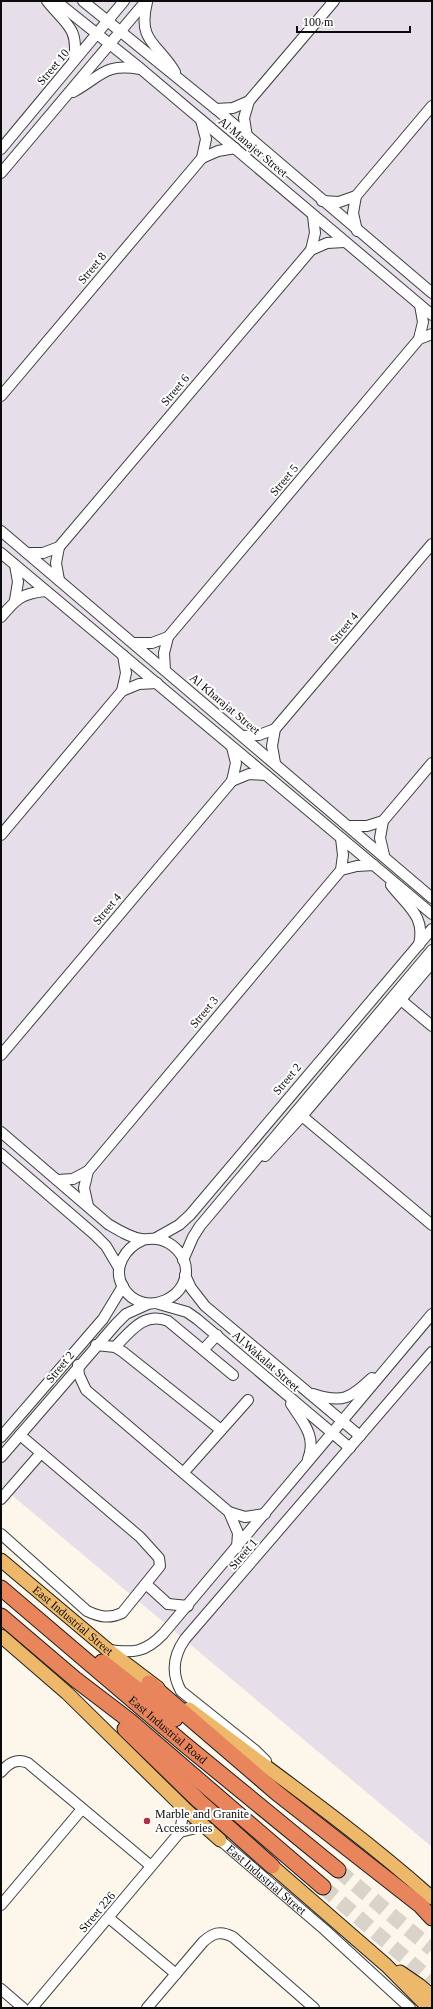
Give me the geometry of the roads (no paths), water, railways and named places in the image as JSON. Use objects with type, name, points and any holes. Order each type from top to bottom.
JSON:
[{"type":"highway","name":"East Industrial Road","points":[[1,1588],[183,1743],[338,1870]]},
{"type":"highway","name":"East Industrial Road","points":[[1,1616],[75,1678],[130,1721],[323,1887]]},
{"type":"highway","points":[[49,1628],[100,1660],[230,1762],[277,1794],[426,1902],[432,1918]]},
{"type":"highway","points":[[75,1678],[199,1801],[272,1866]]},
{"type":"highway","points":[[149,1683],[277,1794]]},
{"type":"main road","name":"East Industrial Street","points":[[1,1560],[149,1683],[184,1706],[269,1768],[387,1861],[426,1902]]},
{"type":"main road","name":"East Industrial Street","points":[[1,1636],[67,1693],[171,1796],[220,1840]]},
{"type":"main road","points":[[159,1762],[171,1796]]},
{"type":"main road","name":"East Industrial Street","points":[[272,1866],[386,1965],[429,2008]]},
{"type":"main road","points":[[386,1965],[412,1978],[432,1996]]},
{"type":"street","points":[[47,1],[66,20],[74,36],[74,62]]},
{"type":"street","name":"Al Manajer Street","points":[[56,1],[141,69],[313,216],[432,315]]},
{"type":"street","name":"Al Manajer Street","points":[[83,1],[216,109],[357,231],[432,293]]},
{"type":"street","name":"Street 10","points":[[1,149],[124,1]]},
{"type":"street","points":[[1,173],[147,1]]},
{"type":"street","points":[[147,1],[143,15],[145,32],[149,40],[170,63],[179,79]]},
{"type":"street","points":[[247,137],[244,118],[249,101],[334,1]]},
{"type":"street","points":[[66,96],[109,68],[126,66],[141,69]]},
{"type":"street","points":[[216,109],[233,108],[249,101]]},
{"type":"street","points":[[357,231],[353,213],[356,196],[432,106]]},
{"type":"street","name":"Street 8","points":[[201,120],[206,139],[202,158]]},
{"type":"street","name":"Street 8","points":[[1,396],[202,158],[218,151],[235,148]]},
{"type":"street","points":[[322,200],[339,202],[356,196]]},
{"type":"street","name":"Street 6","points":[[59,547],[311,250],[315,233],[313,216]]},
{"type":"street","points":[[311,250],[327,244],[344,242]]},
{"type":"street","points":[[420,305],[422,322],[420,339]]},
{"type":"street","name":"Street 5","points":[[165,670],[164,653],[168,637],[420,339],[432,334]]},
{"type":"street","name":"Al Kharajat Street","points":[[1,531],[350,826],[432,898]]},
{"type":"street","name":"Street 4","points":[[275,729],[432,544]]},
{"type":"street","points":[[26,553],[43,553],[59,547]]},
{"type":"street","points":[[59,547],[56,563],[59,580]]},
{"type":"street","points":[[1,552],[432,914]]},
{"type":"street","points":[[15,600],[18,582],[16,565]]},
{"type":"street","points":[[1,617],[15,600],[30,593],[46,590]]},
{"type":"street","points":[[134,643],[152,643],[168,637]]},
{"type":"street","points":[[122,692],[126,673],[124,655]]},
{"type":"street","points":[[1,835],[122,692],[139,684],[157,683]]},
{"type":"street","points":[[243,736],[259,735],[275,729]]},
{"type":"street","points":[[275,729],[272,746],[275,763]]},
{"type":"street","name":"Street 4","points":[[232,747],[236,763],[232,781]]},
{"type":"street","points":[[384,855],[380,838],[383,821],[432,763]]},
{"type":"street","name":"Street 4","points":[[1,1055],[232,781],[249,774],[266,775]]},
{"type":"street","points":[[350,826],[367,826],[383,821]]},
{"type":"street","points":[[341,838],[343,855],[341,870],[357,866],[374,865]]},
{"type":"street","name":"Street 3","points":[[57,1180],[73,1179],[88,1171],[341,870]]},
{"type":"street","points":[[401,870],[432,887]]},
{"type":"street","points":[[384,873],[390,885],[416,914],[421,932],[418,945]]},
{"type":"street","name":"Street 2","points":[[156,1238],[179,1225],[190,1215],[432,929]]},
{"type":"street","points":[[1,1154],[106,1246],[119,1268],[123,1286],[133,1298],[148,1304],[159,1304],[169,1300],[177,1294],[182,1285],[185,1275],[184,1260],[193,1237],[234,1184],[432,950]]},
{"type":"street","points":[[234,1184],[256,1166],[302,1116],[432,963]]},
{"type":"street","points":[[401,1000],[432,1026]]},
{"type":"street","points":[[302,1116],[432,1225]]},
{"type":"street","points":[[1,1132],[108,1224],[123,1233],[142,1240]]},
{"type":"street","points":[[88,1171],[84,1188],[88,1206]]},
{"type":"street","points":[[119,1268],[127,1250],[142,1240],[156,1238],[173,1245],[184,1260]]},
{"type":"street","name":"Al Wakalat Street","points":[[185,1275],[191,1288],[205,1306],[360,1436]]},
{"type":"street","name":"Street 2","points":[[1,1437],[102,1318],[123,1286]]},
{"type":"street","name":"Street 2","points":[[1,1457],[96,1345],[126,1314],[148,1304]]},
{"type":"street","name":"Al Wakalat Street","points":[[159,1304],[187,1312],[217,1335],[350,1448]]},
{"type":"street","name":"Street 1","points":[[108,1650],[132,1652],[142,1650],[157,1640],[173,1624],[432,1314]]},
{"type":"street","points":[[115,1347],[141,1322],[154,1318],[168,1321],[204,1349],[233,1375]]},
{"type":"street","points":[[204,1349],[217,1335]]},
{"type":"street","points":[[96,1345],[115,1347],[123,1352],[221,1430]]},
{"type":"street","name":"Street 1","points":[[269,1768],[256,1751],[181,1691],[175,1677],[175,1661],[180,1646],[432,1352]]},
{"type":"street","points":[[308,1392],[332,1399],[346,1398],[357,1392],[399,1354]]},
{"type":"street","name":"Street 1","points":[[78,1365],[80,1379],[86,1390],[184,1472],[229,1512],[236,1526],[237,1548]]},
{"type":"street","points":[[285,1394],[305,1424],[312,1439],[311,1452],[305,1467]]},
{"type":"street","points":[[184,1472],[248,1400]]},
{"type":"street","points":[[1,1534],[87,1611],[97,1616],[114,1617],[122,1613],[160,1566],[158,1556],[140,1537],[20,1435]]},
{"type":"street","points":[[1,1499],[41,1453]]},
{"type":"street","name":"Street 1","points":[[229,1512],[245,1517],[265,1514]]},
{"type":"street","points":[[146,1584],[168,1604],[173,1624]]},
{"type":"street","points":[[168,1604],[188,1606]]},
{"type":"street","points":[[1,1772],[11,1763],[16,1761],[28,1763],[151,1866]]},
{"type":"street","points":[[184,1808],[180,1832],[204,1826]]},
{"type":"street","points":[[1,1905],[82,1809]]},
{"type":"street","name":"Street 226","points":[[32,2008],[180,1832]]},
{"type":"street","name":"East Industrial Street","points":[[220,1840],[325,1930],[410,2008]]},
{"type":"street","points":[[109,1918],[176,1974]]},
{"type":"street","points":[[147,2008],[211,1935],[218,1932],[226,1933],[233,1937],[314,2008]]},
{"type":"street","points":[[1,1989],[23,2008]]},
{"type":"tunnel","points":[[338,1870],[432,1949]]},
{"type":"tunnel","points":[[323,1887],[432,1981]]},
{"type":"place","name":"Marble and Granite Accessories","points":[[147,1821]]}]
